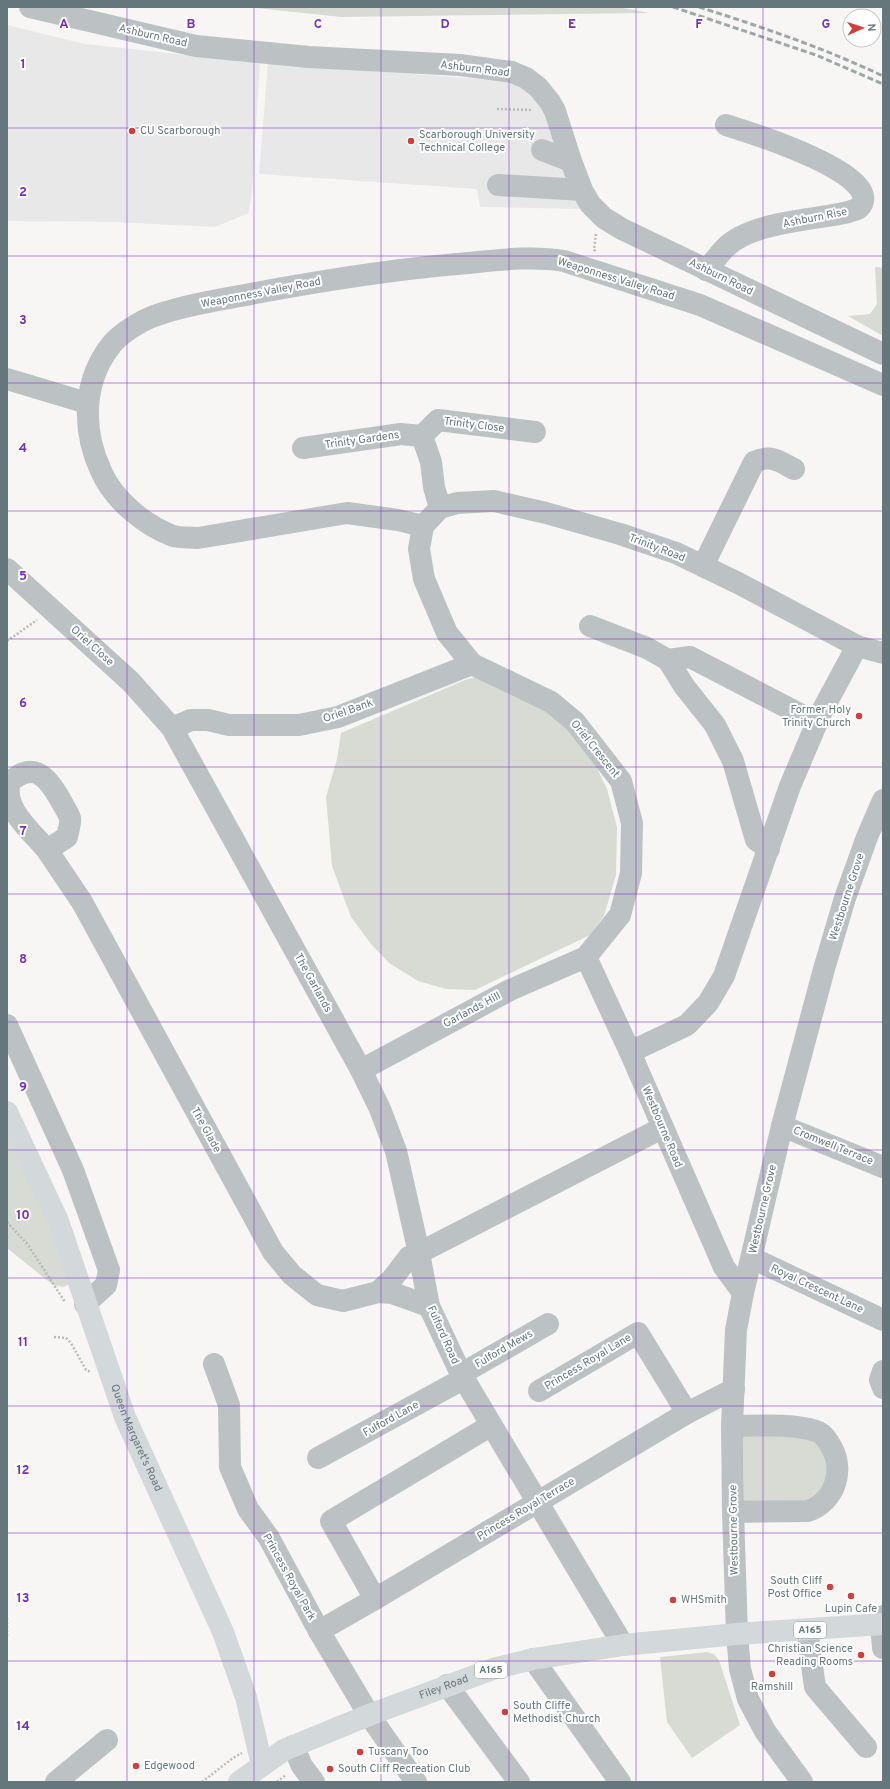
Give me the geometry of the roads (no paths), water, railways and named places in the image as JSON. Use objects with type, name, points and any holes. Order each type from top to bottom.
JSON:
[{"type":"main road","name":"Queen Margaret's Road","points":[[7,1112],[58,1221],[76,1305],[110,1377],[138,1447],[222,1632],[246,1696],[262,1765]]},
{"type":"main road","name":"A165","points":[[736,1634],[807,1630],[882,1622]]},
{"type":"main road","name":"Filey Road","points":[[239,1782],[276,1754],[293,1746],[369,1715],[493,1669],[533,1659],[623,1645],[736,1634]]},
{"type":"street","name":"Ashburn Road","points":[[39,10],[196,46],[309,56],[460,65],[512,72],[526,78],[538,87],[555,111],[582,190],[590,204],[599,213],[622,230],[883,354]]},
{"type":"street","name":"Ashburn Rise","points":[[706,270],[726,246],[750,232],[783,224],[838,214],[874,202],[866,194],[862,184],[843,168],[808,152],[726,125]]},
{"type":"street","points":[[542,150],[571,161]]},
{"type":"street","points":[[498,185],[582,190]]},
{"type":"street","name":"Weaponness Valley Road","points":[[423,526],[398,520],[347,513],[198,538],[173,536],[132,513],[112,491],[103,476],[91,445],[87,403],[95,372],[112,344],[130,330],[153,317],[188,307],[338,278],[433,266],[527,258],[545,258],[564,261],[700,305],[883,385]]},
{"type":"street","points":[[7,379],[87,403]]},
{"type":"street","name":"Trinity Close","points":[[422,436],[438,420],[535,432]]},
{"type":"street","name":"Trinity Gardens","points":[[303,448],[401,434],[422,436]]},
{"type":"street","points":[[422,436],[431,462],[434,487],[440,508],[423,526]]},
{"type":"street","points":[[703,566],[754,462],[764,457],[776,459],[794,469]]},
{"type":"street","name":"Trinity Road","points":[[440,508],[457,503],[494,501],[620,534],[676,554],[703,566],[857,646],[883,653]]},
{"type":"street","name":"Oriel Crescent","points":[[423,526],[419,549],[424,579],[447,633],[472,664],[551,702],[575,722],[620,781],[632,823],[631,873],[620,915],[586,958]]},
{"type":"street","name":"Oriel Close","points":[[7,569],[131,682],[172,728]]},
{"type":"street","points":[[590,626],[647,648],[668,660],[684,686],[715,725],[733,761],[756,840],[769,849]]},
{"type":"street","points":[[630,1052],[687,1025],[708,1003],[724,976],[790,786],[817,723],[857,646]]},
{"type":"street","points":[[668,660],[690,658],[817,723]]},
{"type":"street","name":"Oriel Bank","points":[[172,728],[191,720],[208,720],[229,725],[299,725],[330,718],[472,664]]},
{"type":"street","name":"The Garlands","points":[[172,728],[195,767],[229,834],[361,1070],[380,1109],[396,1151],[419,1253]]},
{"type":"street","name":"The Glade","points":[[47,850],[67,837],[70,819],[53,787],[45,776],[33,772],[23,773],[9,781],[9,802],[47,850],[82,902],[273,1252],[292,1275],[317,1295],[343,1301],[378,1292],[392,1279],[409,1257],[419,1253]]},
{"type":"street","name":"Westbourne Grove","points":[[802,1782],[765,1731],[748,1699],[740,1668],[736,1634],[733,1512],[732,1426],[736,1330],[743,1293],[782,1126],[824,969],[843,905],[867,837],[883,800]]},
{"type":"street","name":"Westbourne Road","points":[[586,958],[630,1052],[724,1267],[743,1293]]},
{"type":"street","name":"Garlands Hill","points":[[361,1070],[510,990],[586,958]]},
{"type":"street","points":[[7,1025],[73,1170],[108,1270],[106,1285],[76,1305]]},
{"type":"street","name":"Cromwell Terrace","points":[[782,1126],[883,1167]]},
{"type":"street","points":[[419,1253],[662,1128]]},
{"type":"street","name":"Fulford Road","points":[[419,1253],[429,1306],[462,1377],[490,1426],[623,1645]]},
{"type":"street","name":"Royal Crescent Lane","points":[[752,1258],[883,1320]]},
{"type":"street","points":[[378,1292],[392,1293],[429,1306]]},
{"type":"street","name":"Fulford Mews","points":[[462,1377],[548,1324]]},
{"type":"street","name":"Princess Royal Lane","points":[[538,1391],[638,1333],[687,1413]]},
{"type":"street","name":"Princess Royal Park","points":[[214,1364],[229,1405],[230,1467],[248,1509],[269,1538],[318,1631],[369,1715],[416,1782]]},
{"type":"street","points":[[883,1371],[880,1380],[883,1388]]},
{"type":"street","name":"Fulford Lane","points":[[318,1458],[462,1377]]},
{"type":"street","name":"Princess Royal Terrace","points":[[318,1631],[376,1599],[687,1413],[734,1389]]},
{"type":"street","points":[[376,1599],[331,1521],[490,1426]]},
{"type":"street","points":[[732,1426],[800,1427],[817,1431],[830,1445],[835,1454],[838,1468],[834,1490],[827,1500],[817,1508],[808,1511],[733,1512]]},
{"type":"street","points":[[882,1622],[883,1648]]},
{"type":"street","points":[[807,1630],[815,1687],[866,1747]]},
{"type":"street","points":[[533,1659],[620,1782]]},
{"type":"street","points":[[448,1685],[520,1782]]},
{"type":"street","points":[[56,1782],[107,1740]]},
{"type":"street","points":[[293,1746],[302,1766],[314,1782]]},
{"type":"railway","points":[[673,7],[816,55],[883,84]]},
{"type":"railway","points":[[699,7],[792,38],[883,76]]},
{"type":"place","name":"CU Scarborough","points":[[132,131]]},
{"type":"place","name":"Scarborough University Technical College","points":[[411,141]]},
{"type":"place","name":"Former Holy Trinity Church","points":[[859,716]]},
{"type":"place","name":"South Cliff Post Office","points":[[830,1587]]},
{"type":"place","name":"Lupin Cafe","points":[[851,1596]]},
{"type":"place","name":"WHSmith","points":[[673,1600]]},
{"type":"place","name":"Christian Science Reading Rooms","points":[[861,1655]]},
{"type":"place","name":"Ramshill","points":[[772,1674]]},
{"type":"place","name":"South Cliffe Methodist Church","points":[[505,1712]]},
{"type":"place","name":"Tuscany Too","points":[[360,1752]]},
{"type":"place","name":"Edgewood","points":[[136,1766]]},
{"type":"place","name":"South Cliff Recreation Club","points":[[330,1769]]}]
